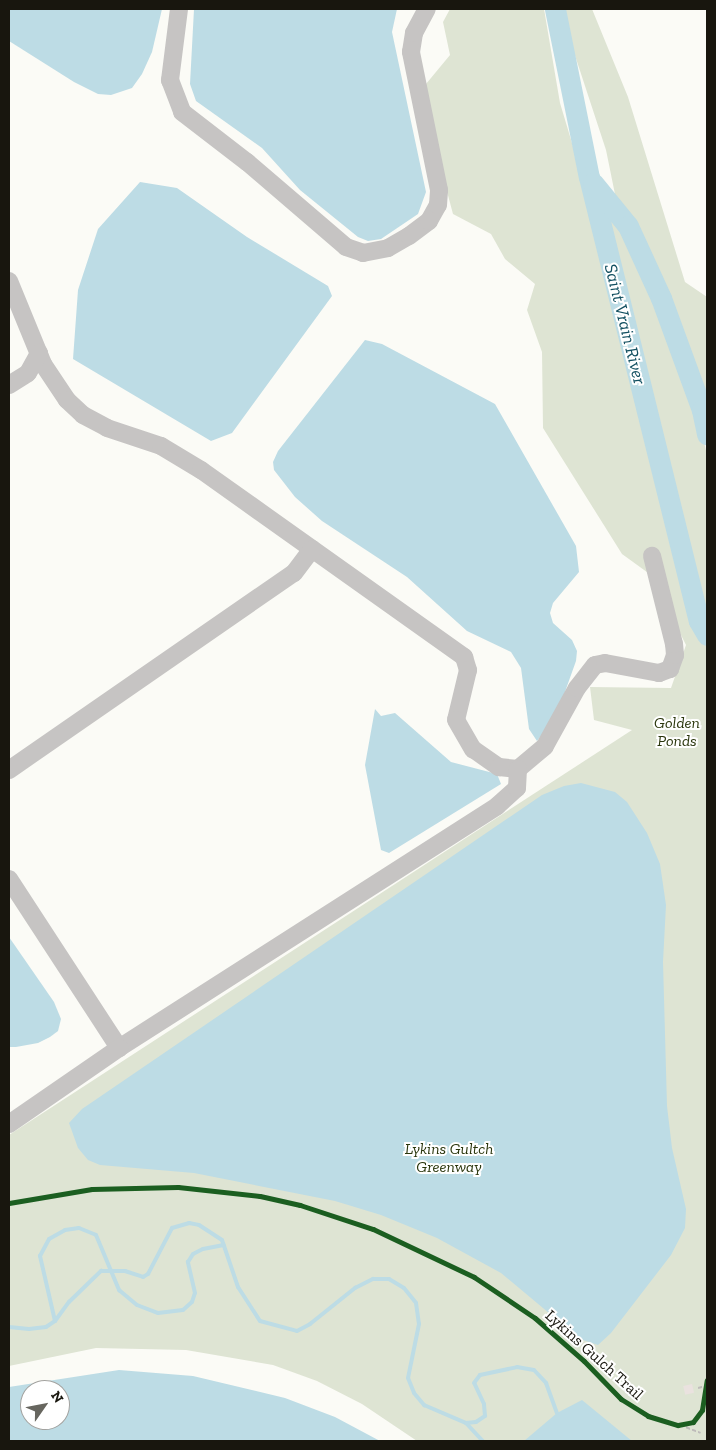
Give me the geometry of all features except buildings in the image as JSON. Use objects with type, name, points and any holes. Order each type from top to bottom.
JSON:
[{"type":"lane","points":[[179,9],[170,80],[182,112],[247,162],[346,246],[363,253],[388,248],[409,236],[429,221],[438,205],[439,190],[411,49],[416,27],[427,9]]},
{"type":"lane","points":[[9,281],[39,353],[61,391],[83,415],[107,428],[160,446],[312,549],[464,657],[468,670],[456,712],[458,725],[473,749],[485,759],[505,769],[518,769],[548,742],[577,688],[592,667],[604,663],[659,673],[666,672],[674,665],[674,644],[652,556]]},
{"type":"lane","points":[[9,385],[28,373],[39,353]]},
{"type":"lane","points":[[9,770],[294,573],[312,549]]},
{"type":"lane","points":[[9,1124],[119,1048],[497,806],[517,788],[518,769]]},
{"type":"lane","points":[[9,879],[119,1048]]},
{"type":"path","points":[[705,1395],[707,1380]]},
{"type":"path","points":[[698,1388],[706,1386]]},
{"type":"path","points":[[673,1425],[694,1422]]},
{"type":"path","points":[[680,1425],[700,1433]]},
{"type":"green space","name":"Lykins Gultch Greenway","points":[[450,9],[544,9],[560,103],[581,173],[694,620],[707,646],[707,1441],[417,1441],[362,1404],[317,1381],[273,1365],[186,1350],[96,1348],[9,1366],[9,1135],[632,730],[594,720],[590,687],[671,688],[686,645],[651,575],[622,554],[543,428],[542,352],[527,310],[535,284],[505,259],[491,234],[453,214],[442,173],[426,84],[450,55],[443,22]]},
{"type":"green space","points":[[566,9],[592,9],[628,97],[685,282],[707,297],[707,414],[667,298],[631,223],[617,204],[606,150],[565,25]]},
{"type":"green space","points":[[599,199],[623,228],[656,300],[697,411],[707,455],[707,630],[701,620]]},
{"type":"water","points":[[9,9],[162,9],[152,52],[142,74],[132,88],[111,95],[98,94],[74,82],[9,41]]},
{"type":"water","points":[[194,9],[397,9],[392,32],[426,192],[418,214],[381,239],[368,241],[358,237],[300,190],[262,148],[196,101],[190,84]]},
{"type":"water","points":[[140,182],[177,188],[247,237],[328,286],[332,296],[232,433],[211,441],[73,359],[78,290],[98,229]]},
{"type":"water","points":[[365,340],[382,344],[495,404],[576,546],[579,572],[553,603],[550,613],[553,623],[572,640],[577,651],[576,661],[556,717],[537,741],[529,729],[521,668],[511,652],[467,631],[407,577],[322,521],[295,497],[274,470],[273,462],[278,451]]},
{"type":"water","points":[[375,709],[381,716],[395,713],[451,762],[497,774],[501,784],[389,853],[381,850],[365,765]]},
{"type":"water","points":[[581,783],[615,792],[627,802],[647,833],[660,864],[666,905],[663,962],[667,1106],[672,1148],[686,1209],[685,1228],[671,1255],[611,1333],[598,1345],[580,1339],[501,1273],[437,1238],[381,1215],[335,1201],[194,1173],[100,1165],[88,1160],[78,1148],[69,1123],[82,1109],[542,795],[564,786]]},
{"type":"water","points":[[9,937],[54,1002],[61,1019],[58,1031],[50,1037],[38,1043],[16,1047],[9,1047]]},
{"type":"water","points":[[119,1370],[193,1376],[285,1398],[335,1417],[380,1441],[9,1441],[9,1387],[20,1385],[20,1430],[70,1430],[70,1380],[54,1380]]},
{"type":"water","points":[[582,1400],[632,1441],[524,1441],[557,1413]]},
{"type":"waterway","name":"Saint Vrain River","points":[[555,9],[589,177],[699,621],[707,635]]},
{"type":"waterway","points":[[593,183],[628,226],[661,298],[702,410],[707,434]]},
{"type":"waterway","points":[[9,1327],[29,1329],[46,1327],[55,1321],[69,1302],[101,1271],[125,1271],[143,1277],[148,1274],[172,1228],[189,1223],[199,1225],[222,1240],[238,1287],[260,1321],[297,1331],[310,1324],[355,1288],[373,1279],[389,1279],[404,1288],[416,1303],[419,1324],[408,1378],[414,1393],[424,1405],[466,1423],[476,1422],[485,1416],[484,1404],[474,1383],[480,1375],[517,1367],[534,1370],[546,1383],[557,1413]]},
{"type":"waterway","points":[[55,1321],[40,1256],[49,1239],[65,1230],[79,1228],[96,1235],[119,1290],[137,1305],[158,1313],[183,1310],[192,1302],[195,1293],[188,1262],[193,1254],[203,1249],[224,1245]]},
{"type":"waterway","points":[[466,1423],[483,1441]]},
{"type":"cycle path","name":"Lykins Gulch Trail","points":[[9,1203],[92,1189],[178,1187],[260,1196],[300,1205],[373,1229],[474,1277],[535,1318],[584,1361],[621,1399],[648,1416],[678,1425],[693,1422],[702,1410],[707,1380]]},
{"type":"park label","name":"Golden Ponds","points":[[677,732]]}]
